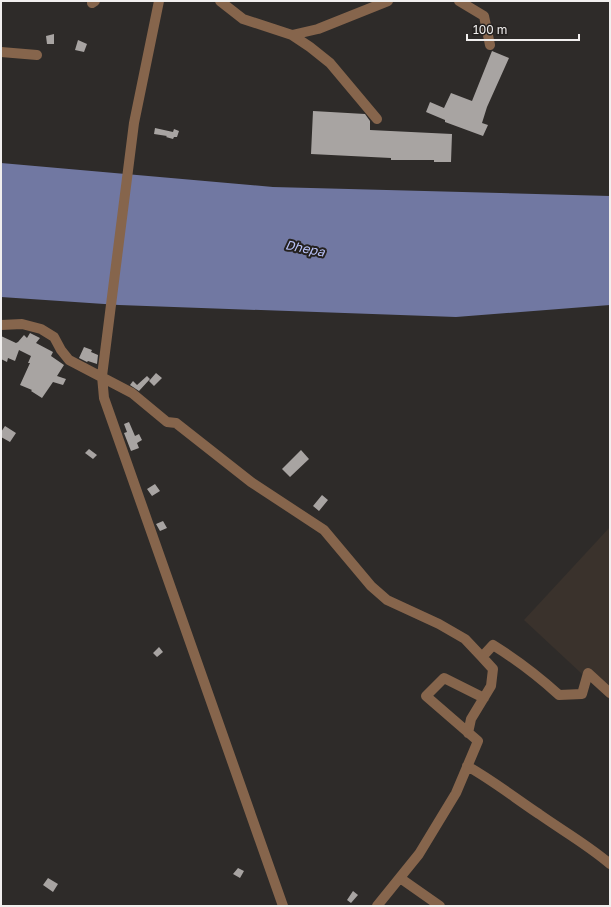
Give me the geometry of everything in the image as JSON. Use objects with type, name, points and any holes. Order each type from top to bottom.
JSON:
[{"type":"street","points":[[159,1],[134,123],[102,376],[104,398],[283,906]]},
{"type":"street","points":[[220,1],[243,19],[292,35],[310,47],[330,63],[377,119]]},
{"type":"street","points":[[292,35],[318,29],[385,1]]},
{"type":"street","points":[[459,1],[484,16],[490,45]]},
{"type":"street","points":[[1,52],[37,55]]},
{"type":"street","points":[[1,325],[22,324],[41,329],[54,337],[61,350],[69,360],[132,393],[167,422],[176,423],[251,482],[324,530],[371,586],[386,600],[439,624],[465,639],[493,670],[491,686],[471,720],[468,733]]},
{"type":"street","points":[[482,657],[493,645],[537,674],[559,696],[582,694],[588,673],[610,693]]},
{"type":"street","points":[[377,906],[419,854],[456,793],[478,741],[426,696],[444,678],[484,698]]},
{"type":"street","points":[[467,766],[491,780],[598,854],[610,864]]},
{"type":"street","points":[[400,878],[440,906]]},
{"type":"shaded area","points":[[610,527],[610,700],[524,620]]},
{"type":"water","name":"Dhepa","points":[[1,163],[273,187],[610,196],[610,305],[456,317],[119,305],[1,297]]},
{"type":"building","points":[[54,34],[54,44],[47,44],[46,36]]},
{"type":"building","points":[[78,40],[87,44],[84,52],[75,50]]},
{"type":"building","points":[[492,51],[509,58],[487,107],[482,123],[488,125],[483,136],[445,122],[445,120],[426,112],[430,102],[444,108],[451,93],[472,101]]},
{"type":"building","points":[[313,111],[365,114],[370,121],[370,130],[452,134],[451,162],[434,162],[434,160],[391,160],[391,158],[311,154]]},
{"type":"building","points":[[155,128],[173,132],[174,129],[179,131],[177,137],[174,137],[173,139],[166,137],[167,136],[154,134]]},
{"type":"building","points":[[30,333],[40,338],[36,343],[53,352],[51,356],[64,365],[57,376],[66,379],[63,385],[53,382],[42,398],[31,391],[32,390],[20,385],[30,363],[28,363],[31,356],[19,350],[15,361],[8,358],[7,362],[1,359],[1,336],[16,343],[24,335],[27,338]]},
{"type":"building","points":[[84,347],[92,350],[91,352],[98,355],[97,364],[87,362],[79,358]]},
{"type":"building","points":[[156,373],[162,378],[154,386],[149,381]]},
{"type":"building","points":[[147,376],[150,379],[139,391],[130,385],[133,381],[137,385]]},
{"type":"building","points":[[129,422],[135,436],[139,434],[142,440],[137,443],[139,448],[131,451],[124,433],[127,432],[124,424]]},
{"type":"building","points":[[5,426],[16,433],[10,442],[1,437],[1,432]]},
{"type":"building","points":[[89,449],[97,455],[93,459],[85,453]]},
{"type":"building","points":[[301,450],[309,459],[290,477],[282,469]]},
{"type":"building","points":[[155,484],[160,491],[152,496],[147,489]]},
{"type":"building","points":[[322,495],[328,500],[319,511],[313,506]]},
{"type":"building","points":[[163,521],[167,528],[160,531],[156,524]]},
{"type":"building","points":[[159,647],[163,652],[157,657],[153,653]]},
{"type":"building","points":[[238,868],[244,871],[240,878],[233,874]]},
{"type":"building","points":[[48,878],[58,884],[53,892],[43,885]]},
{"type":"building","points":[[353,891],[358,895],[351,903],[347,900]]}]
